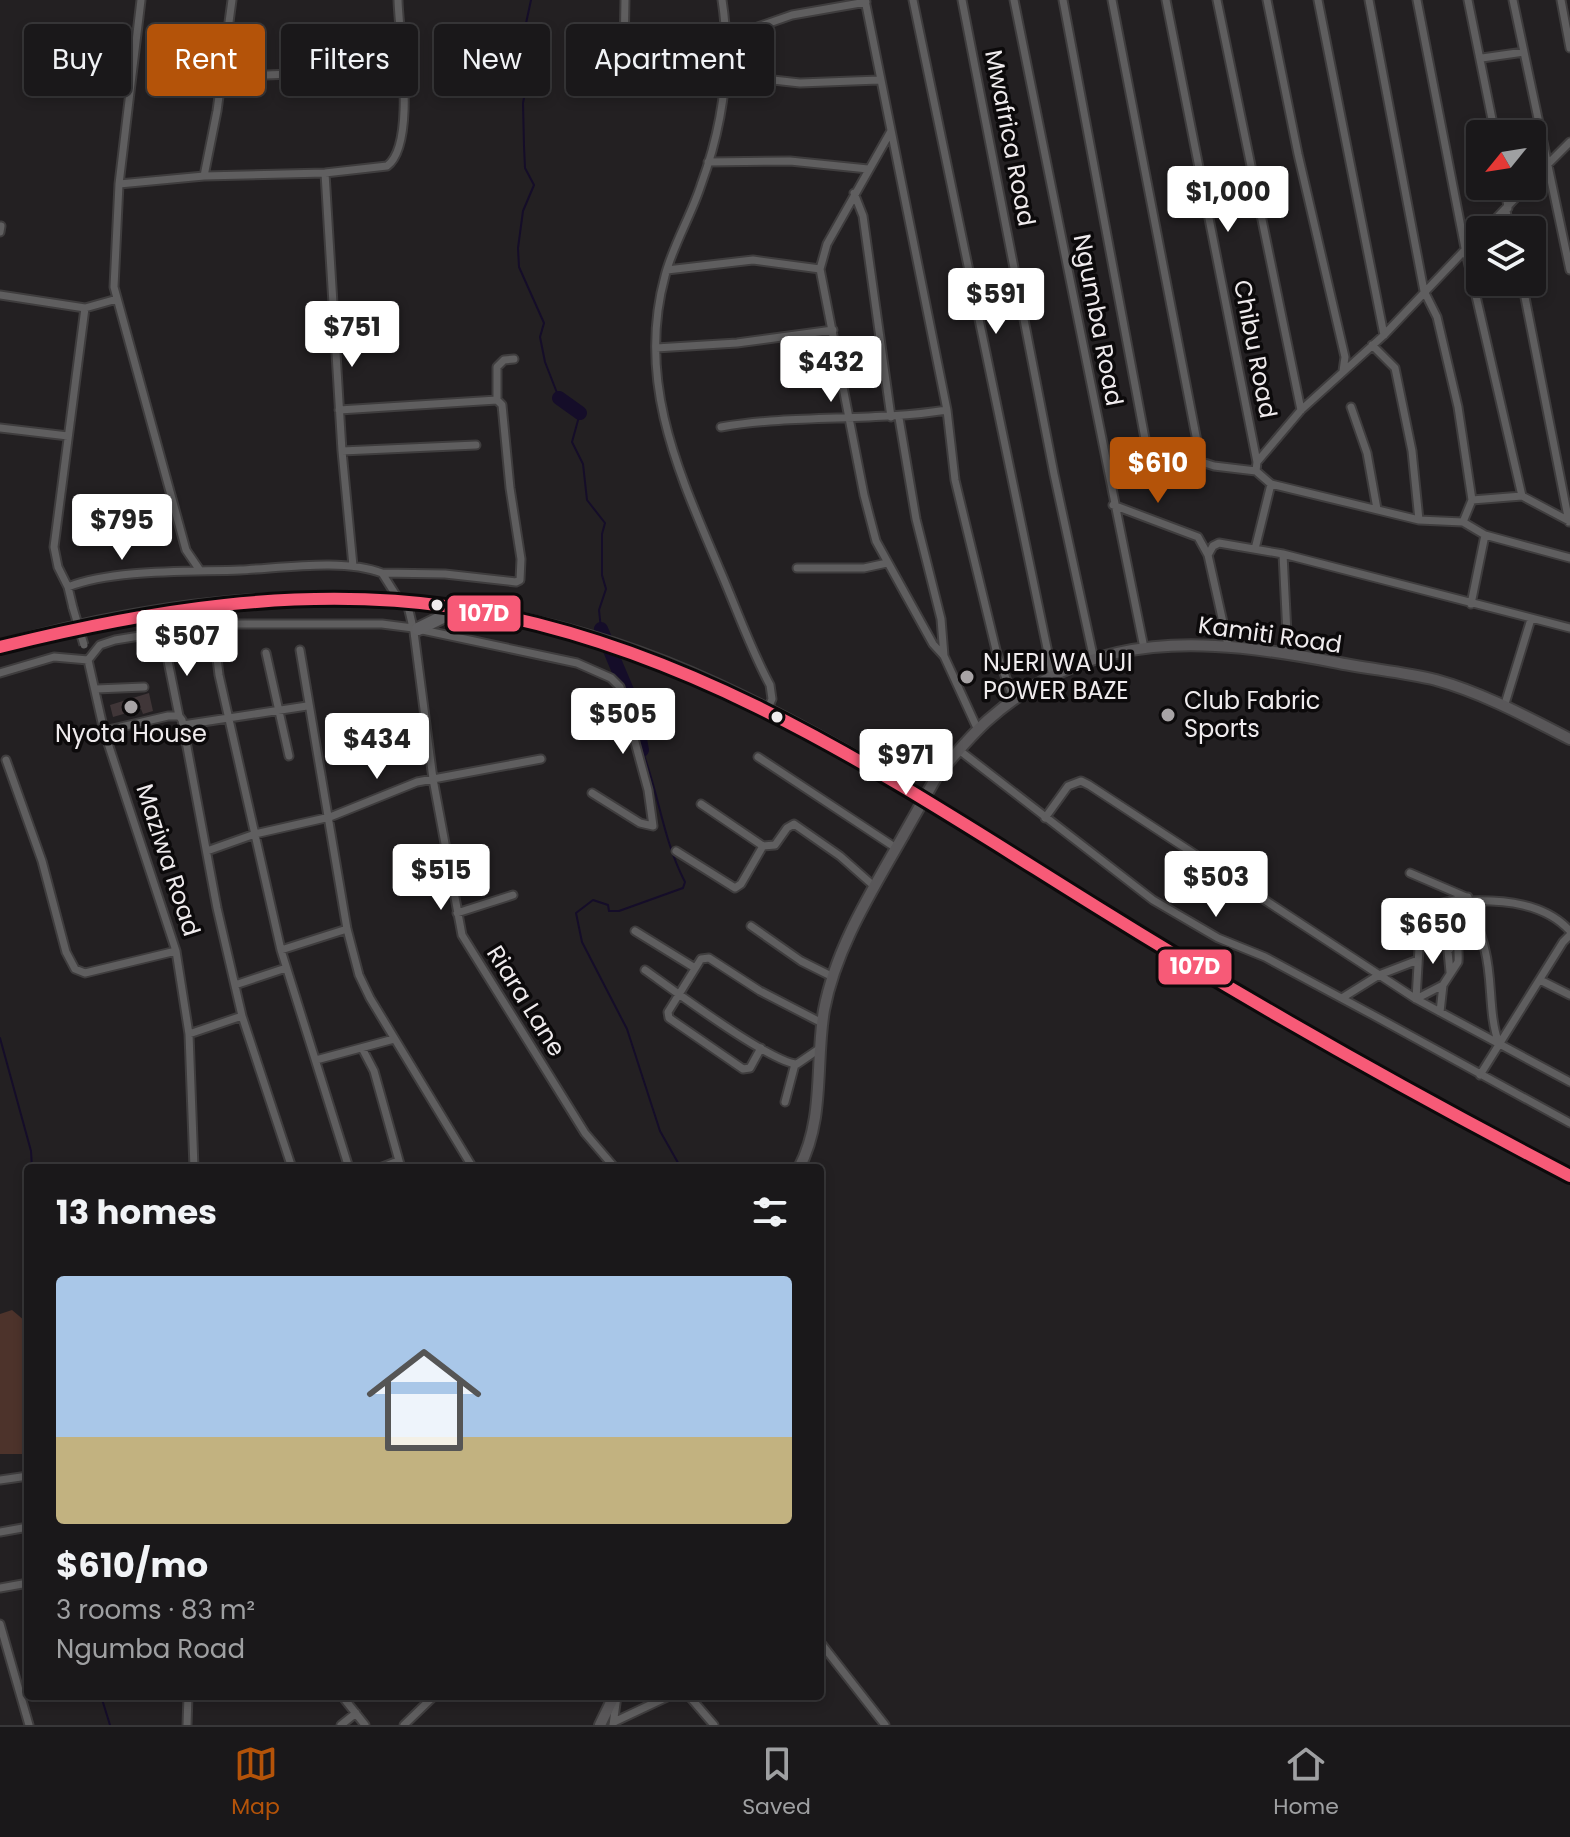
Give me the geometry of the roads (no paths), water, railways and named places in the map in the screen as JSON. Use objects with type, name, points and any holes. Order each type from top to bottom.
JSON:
[{"type":"main road","points":[[0,647],[102,620],[200,604],[300,598],[403,600],[592,636],[694,675],[867,766],[1214,979],[1570,1176]]},
{"type":"main road","points":[[415,629],[459,609]]},
{"type":"main road","name":"Kamiti Road","points":[[801,1164],[814,1129],[822,1023],[833,977],[849,935],[938,774],[978,730],[1014,700],[1053,677],[1094,660],[1144,648],[1197,643],[1228,645],[1436,680],[1504,707],[1570,739]]},
{"type":"main road","points":[[600,1725],[614,1700]]},
{"type":"street","points":[[141,0],[119,184],[113,277],[186,550],[199,569]]},
{"type":"street","points":[[229,24],[232,0]]},
{"type":"street","points":[[119,184],[204,176],[325,173],[387,166],[400,150],[404,123],[398,0]]},
{"type":"street","points":[[625,0],[625,24]]},
{"type":"street","points":[[722,0],[725,24]]},
{"type":"street","points":[[913,0],[1053,677]]},
{"type":"street","name":"Mwafrica Road","points":[[962,0],[1054,474],[1094,660]]},
{"type":"street","name":"Ngumba Road","points":[[1014,0],[1144,648]]},
{"type":"street","points":[[1063,0],[1146,444],[1201,462],[1256,466],[1271,484],[1419,520],[1463,522],[1485,535],[1570,558]]},
{"type":"street","points":[[1112,0],[1201,462]]},
{"type":"street","name":"Chibu Road","points":[[1166,0],[1256,466]]},
{"type":"street","points":[[1217,0],[1301,410]]},
{"type":"street","points":[[1267,0],[1303,181],[1345,357],[1343,371]]},
{"type":"street","points":[[1318,0],[1384,335]]},
{"type":"street","points":[[1369,0],[1424,291],[1437,317],[1458,407],[1472,500],[1463,522]]},
{"type":"street","points":[[1417,0],[1465,248],[1522,496]]},
{"type":"street","points":[[1468,0],[1493,120]]},
{"type":"street","points":[[1513,0],[1570,270]]},
{"type":"street","points":[[1561,0],[1570,48]]},
{"type":"street","points":[[766,24],[792,15],[865,1],[947,410],[955,480],[997,654],[1014,700]]},
{"type":"street","points":[[1482,58],[1524,52]]},
{"type":"street","points":[[774,80],[800,83],[879,80]]},
{"type":"street","points":[[204,176],[219,96]]},
{"type":"street","points":[[723,96],[708,162],[667,270],[657,314],[656,348],[666,435],[684,488],[770,685],[772,699],[767,711]]},
{"type":"street","points":[[891,131],[827,244],[820,269],[864,495],[876,541],[933,644],[944,656],[978,730]]},
{"type":"street","points":[[1546,164],[1570,142]]},
{"type":"street","points":[[708,162],[790,161],[868,169]]},
{"type":"street","points":[[325,173],[339,410],[353,566]]},
{"type":"street","points":[[854,193],[863,216],[895,418],[941,619],[944,656]]},
{"type":"street","points":[[1506,200],[1508,216]]},
{"type":"street","points":[[1500,216],[1515,200]]},
{"type":"street","points":[[0,232],[1,226]]},
{"type":"street","points":[[1256,466],[1301,410],[1384,335],[1465,248]]},
{"type":"street","points":[[667,270],[753,260],[820,269]]},
{"type":"street","points":[[0,295],[85,308],[117,299]]},
{"type":"street","points":[[1525,296],[1569,523]]},
{"type":"street","name":"Maziwa Road","points":[[85,308],[54,547],[96,689],[104,731],[176,951],[189,1034],[194,1164]]},
{"type":"street","points":[[656,348],[737,343],[833,330]]},
{"type":"street","points":[[1372,345],[1395,368],[1412,451],[1419,520]]},
{"type":"street","points":[[68,587],[90,580],[199,569],[353,566],[385,577],[445,574],[520,580],[521,559],[502,405],[497,400],[497,367],[504,360],[514,359]]},
{"type":"street","points":[[339,410],[497,400]]},
{"type":"street","points":[[1351,407],[1367,453],[1377,509]]},
{"type":"street","points":[[721,427],[770,420],[895,418],[947,410]]},
{"type":"street","points":[[0,428],[68,436]]},
{"type":"street","points":[[342,451],[476,445]]},
{"type":"street","points":[[1255,549],[1271,484]]},
{"type":"street","points":[[1472,500],[1522,496],[1569,523]]},
{"type":"street","points":[[1113,505],[1195,535],[1208,555],[1228,645]]},
{"type":"street","points":[[1471,604],[1485,535]]},
{"type":"street","points":[[1208,555],[1219,543],[1283,554],[1570,628]]},
{"type":"street","points":[[1283,554],[1288,654]]},
{"type":"street","points":[[797,568],[864,568],[887,563]]},
{"type":"street","points":[[382,599],[385,577]]},
{"type":"street","name":"Riara Lane","points":[[385,577],[403,600],[415,629],[433,779],[462,935],[585,1133],[612,1164]]},
{"type":"street","points":[[1504,707],[1531,619]]},
{"type":"street","points":[[213,624],[229,718],[281,950],[348,1164]]},
{"type":"street","points":[[0,673],[54,657],[88,660],[100,645],[115,640],[213,624],[382,624],[415,629],[577,663],[617,682],[642,765],[653,826],[640,823],[592,793]]},
{"type":"street","points":[[165,646],[242,1016],[291,1164]]},
{"type":"street","points":[[300,650],[347,929],[364,986],[471,1164]]},
{"type":"street","points":[[266,653],[289,756]]},
{"type":"street","points":[[96,689],[144,687]]},
{"type":"street","points":[[183,725],[307,706]]},
{"type":"street","points":[[104,731],[179,716]]},
{"type":"street","points":[[959,750],[1153,900],[1218,938],[1265,957],[1570,1123]]},
{"type":"street","points":[[758,757],[896,848]]},
{"type":"street","points":[[207,851],[255,834],[330,817],[417,782],[541,759]]},
{"type":"street","points":[[6,760],[42,861],[66,952],[75,969],[85,973],[176,951]]},
{"type":"street","points":[[1045,818],[1068,786],[1081,781],[1089,785],[1416,999],[1570,1082]]},
{"type":"street","points":[[701,804],[763,846],[775,845],[787,828],[794,824],[840,856],[875,887]]},
{"type":"street","points":[[676,851],[735,888],[741,884],[763,846]]},
{"type":"street","points":[[1410,873],[1468,899],[1485,949],[1492,996],[1492,1024],[1499,1044]]},
{"type":"street","points":[[457,913],[513,895]]},
{"type":"street","points":[[1416,999],[1420,931],[1430,907],[1440,902],[1468,899],[1518,903],[1556,918],[1570,933],[1480,1075]]},
{"type":"street","points":[[1440,1012],[1443,985],[1458,962],[1459,952],[1455,942],[1457,917],[1468,899]]},
{"type":"street","points":[[751,926],[801,961],[833,977]]},
{"type":"street","points":[[281,950],[347,929]]},
{"type":"street","points":[[635,931],[695,968]]},
{"type":"street","points":[[761,1048],[750,1068],[743,1069],[693,1037],[668,1016],[701,959],[709,958],[760,991],[822,1023]]},
{"type":"street","points":[[1342,998],[1379,975],[1418,960]]},
{"type":"street","points":[[235,985],[286,968]]},
{"type":"street","points":[[645,970],[761,1048],[795,1064]]},
{"type":"street","points":[[1540,980],[1570,995]]},
{"type":"street","points":[[1416,999],[1443,985]]},
{"type":"street","points":[[189,1034],[242,1016]]},
{"type":"street","points":[[316,1060],[394,1039]]},
{"type":"street","points":[[362,1048],[374,1071],[400,1164]]},
{"type":"street","points":[[785,1102],[795,1064],[819,1049]]},
{"type":"street","points":[[0,1480],[24,1477]]},
{"type":"street","points":[[0,1532],[24,1528]]},
{"type":"street","points":[[0,1588],[24,1584]]},
{"type":"street","points":[[0,1624],[29,1725]]},
{"type":"street","points":[[824,1647],[885,1725]]},
{"type":"street","points":[[187,1725],[188,1700]]},
{"type":"street","points":[[345,1700],[365,1725]]},
{"type":"street","points":[[404,1725],[430,1700]]},
{"type":"street","points":[[614,1724],[616,1700]]},
{"type":"street","points":[[614,1724],[661,1700]]},
{"type":"street","points":[[692,1700],[714,1725]]},
{"type":"street","points":[[341,1725],[356,1713]]},
{"type":"waterway","points":[[531,0],[522,42],[527,83],[523,103],[525,168],[534,185],[523,211],[519,267],[544,323],[540,337],[545,362],[559,398]]},
{"type":"waterway","points":[[559,398],[580,413]]},
{"type":"waterway","points":[[580,413],[572,442],[583,464],[587,500],[605,523],[602,575],[606,589],[599,610],[601,629]]},
{"type":"waterway","points":[[601,629],[634,707],[642,750]]},
{"type":"waterway","points":[[642,750],[671,850],[685,882],[683,888],[619,911],[609,911],[608,905],[593,900],[576,913],[582,942],[627,1029],[660,1131],[679,1164]]},
{"type":"waterway","points":[[0,1038],[31,1151],[32,1164]]},
{"type":"waterway","points":[[102,1700],[110,1725]]},
{"type":"place","name":"NJERI WA UJI POWER BAZE","points":[[967,677]]},
{"type":"place","name":"Nyota House","points":[[131,707]]},
{"type":"place","name":"Club Fabric Sports","points":[[1168,715]]}]
